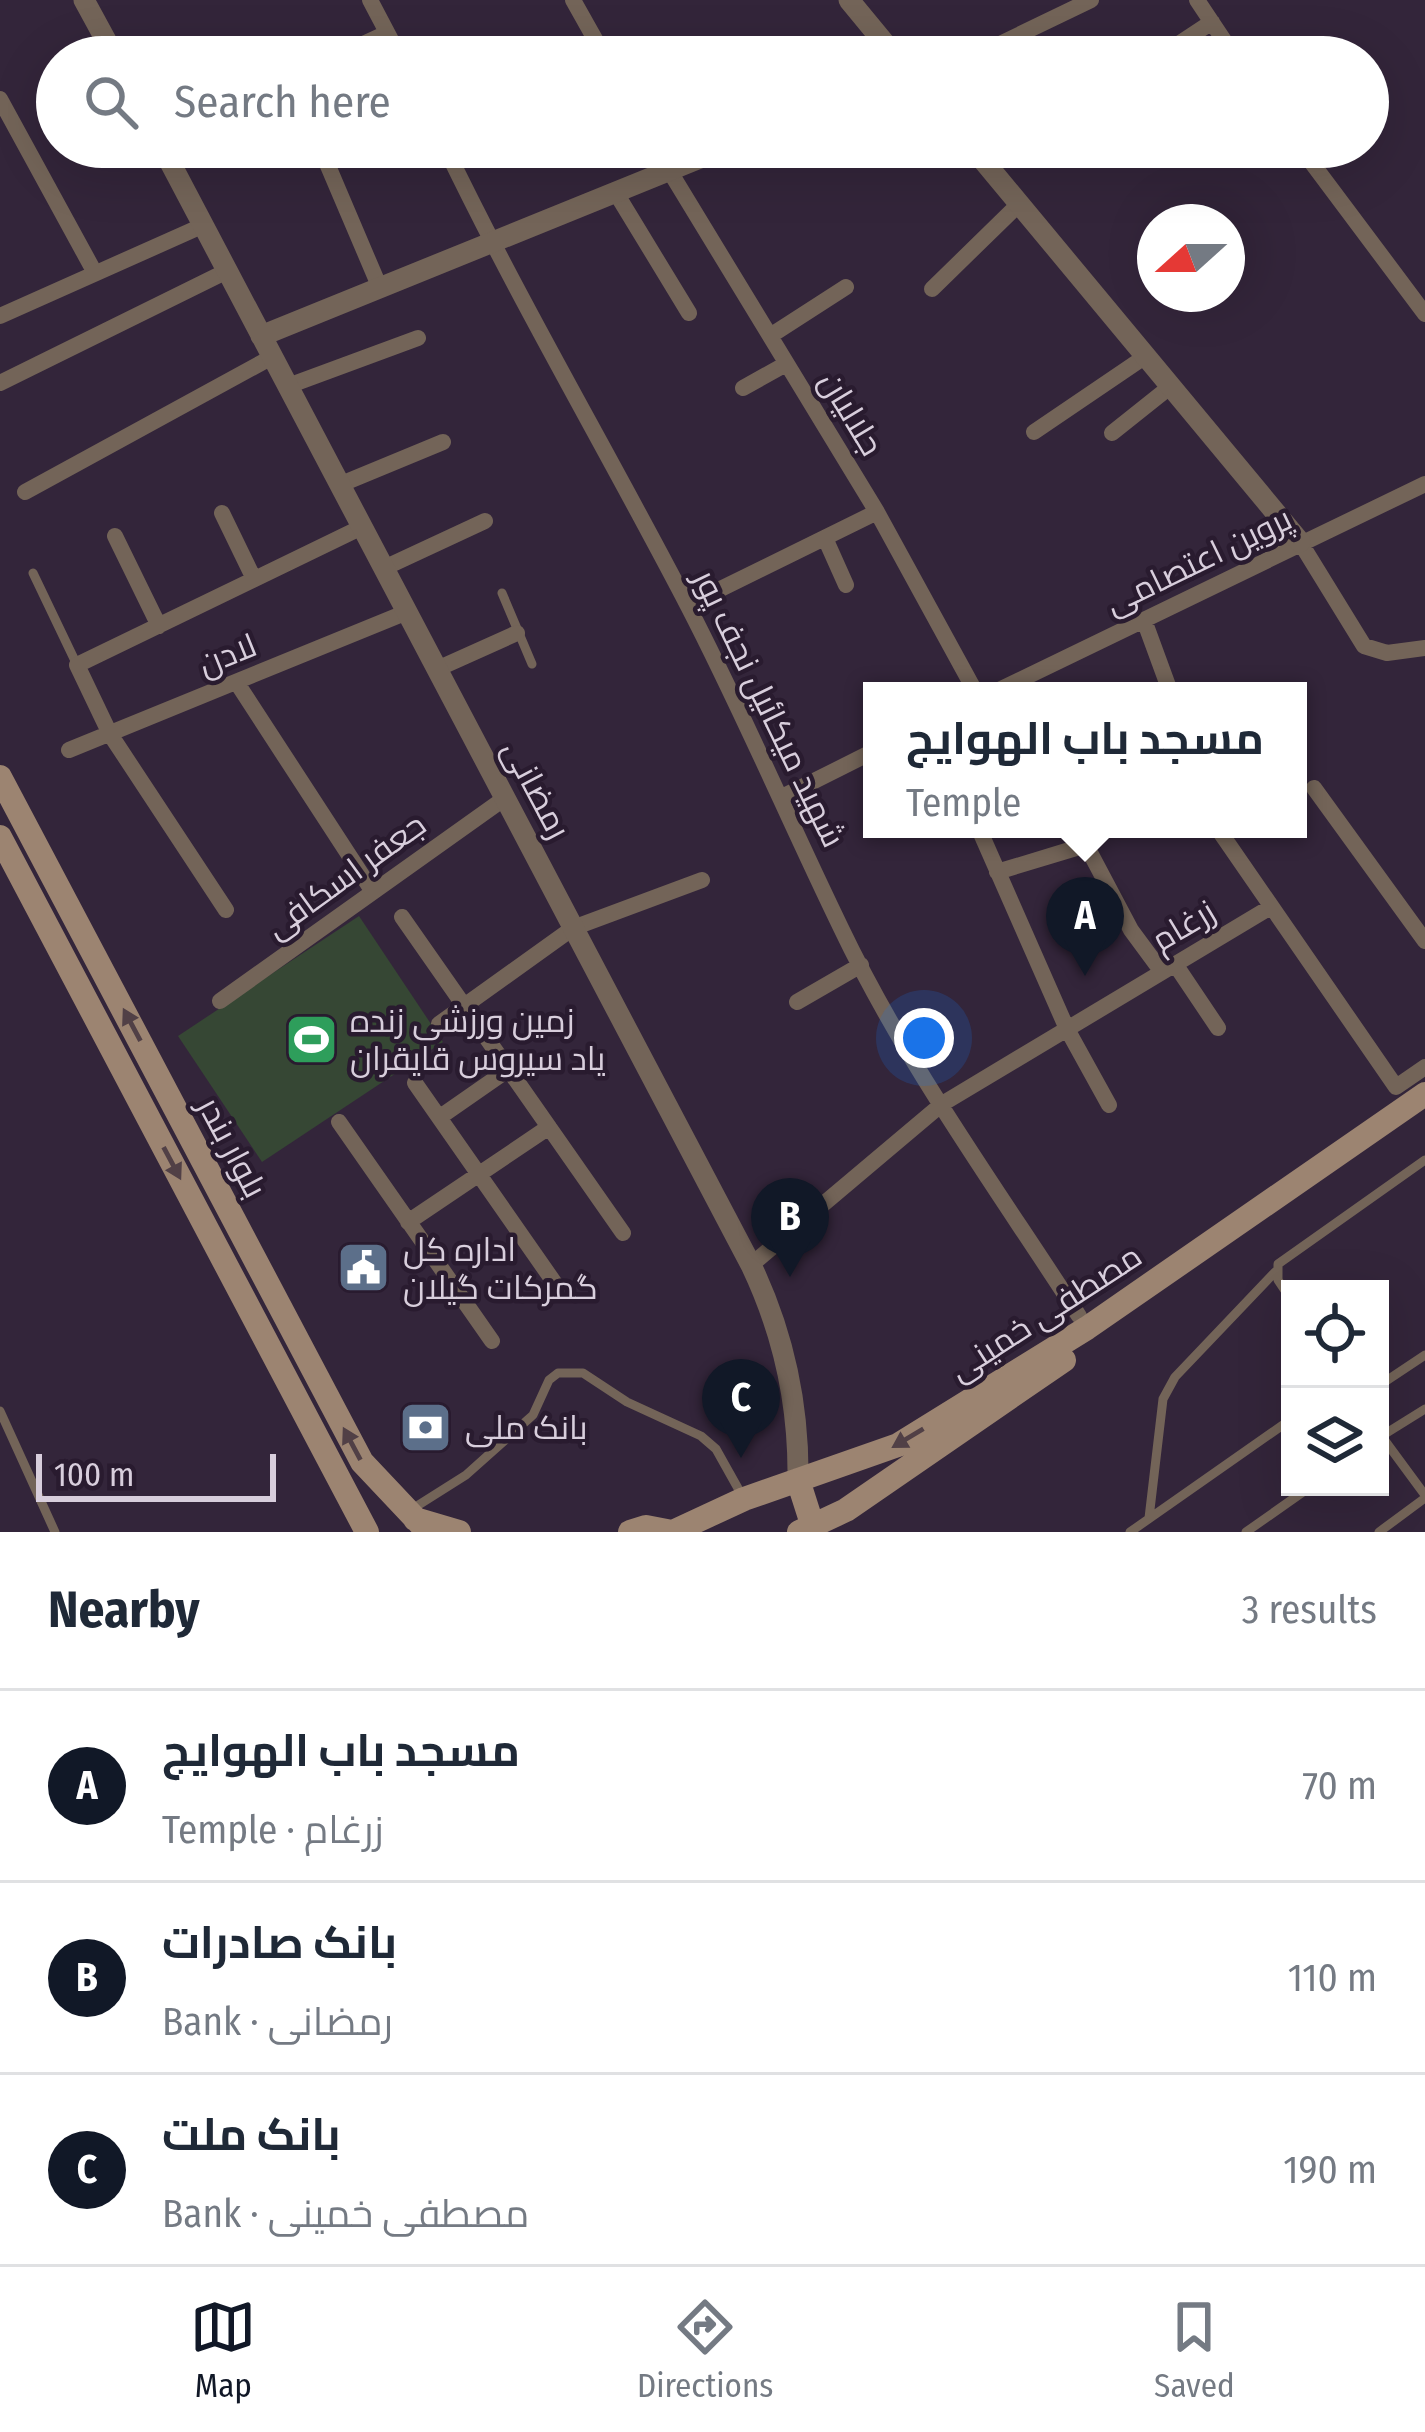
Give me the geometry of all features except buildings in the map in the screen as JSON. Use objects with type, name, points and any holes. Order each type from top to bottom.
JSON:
[{"type":"main road","name":"بلوار بندر","points":[[0,777],[362,1462],[415,1521]]},
{"type":"main road","name":"بلوار بندر","points":[[0,837],[367,1532]]},
{"type":"main road","points":[[134,1091],[159,1078]]},
{"type":"main road","name":"مصطفی خمینی","points":[[673,1532],[744,1499],[870,1459],[936,1421],[1088,1328],[1425,1094]]},
{"type":"main road","name":"مصطفی خمینی","points":[[809,1530],[846,1510],[1425,1107]]},
{"type":"main road","points":[[798,1480],[809,1530]]},
{"type":"main road","points":[[415,1521],[459,1532]]},
{"type":"main road","points":[[630,1532],[646,1527],[673,1532]]},
{"type":"street","points":[[84,0],[104,36]]},
{"type":"street","points":[[370,0],[389,36]]},
{"type":"street","points":[[573,0],[593,36]]},
{"type":"street","points":[[849,0],[879,36]]},
{"type":"street","points":[[1016,36],[1091,0]]},
{"type":"street","points":[[1197,0],[1221,36]]},
{"type":"street","points":[[1191,36],[1212,22]]},
{"type":"street","points":[[380,36],[387,33]]},
{"type":"street","points":[[0,99],[36,165]]},
{"type":"street","points":[[38,168],[95,273]]},
{"type":"street","name":"رمضانی","points":[[173,168],[751,1265],[782,1338],[798,1480]]},
{"type":"street","points":[[329,168],[380,288]]},
{"type":"street","name":"شهید میکائیل نجف پور","points":[[455,168],[688,605],[784,796],[861,965],[942,1104],[1079,1316]]},
{"type":"street","name":"جلالیان","points":[[667,168],[877,512],[970,682]]},
{"type":"street","points":[[261,336],[678,168]]},
{"type":"street","points":[[990,168],[1300,542],[1364,646],[1387,653],[1425,648]]},
{"type":"street","points":[[1316,168],[1425,314]]},
{"type":"street","points":[[616,194],[689,313]]},
{"type":"street","points":[[932,289],[1020,203]]},
{"type":"street","points":[[0,316],[204,225]]},
{"type":"street","points":[[0,383],[227,271]]},
{"type":"street","points":[[770,336],[846,287]]},
{"type":"street","points":[[288,386],[418,338]]},
{"type":"street","points":[[1034,432],[1146,356]]},
{"type":"street","points":[[25,492],[272,357]]},
{"type":"street","points":[[743,388],[786,364]]},
{"type":"street","points":[[1112,433],[1171,386]]},
{"type":"street","points":[[339,484],[442,442]]},
{"type":"street","name":"پروین اعتصامی","points":[[1016,682],[1425,484]]},
{"type":"street","points":[[688,605],[877,512]]},
{"type":"street","points":[[222,513],[254,579]]},
{"type":"street","points":[[384,568],[485,521]]},
{"type":"street","points":[[226,910],[110,734],[77,665],[362,527]]},
{"type":"street","points":[[115,536],[159,626]]},
{"type":"street","points":[[825,538],[846,585]]},
{"type":"street","name":"لادن","points":[[69,750],[407,612]]},
{"type":"street","points":[[1144,620],[1167,682]]},
{"type":"street","points":[[437,669],[517,633]]},
{"type":"street","points":[[237,683],[373,892]]},
{"type":"street","points":[[784,796],[863,756]]},
{"type":"street","points":[[1314,788],[1425,941]]},
{"type":"street","name":"جعفر اسکافی","points":[[220,1001],[505,798]]},
{"type":"street","points":[[983,838],[1066,1029],[1109,1106]]},
{"type":"street","points":[[1224,838],[1396,1087],[1425,1067]]},
{"type":"street","points":[[997,872],[1086,845],[1131,930],[1218,1028]]},
{"type":"street","points":[[439,1024],[573,928],[702,880]]},
{"type":"street","name":"زرغام","points":[[751,1265],[942,1104],[1269,908]]},
{"type":"street","points":[[402,916],[623,1233]]},
{"type":"street","points":[[796,1002],[861,965]]},
{"type":"street","points":[[440,1117],[508,1069]]},
{"type":"street","points":[[415,1083],[556,1285]]},
{"type":"street","points":[[339,1122],[492,1341]]},
{"type":"street","points":[[408,1222],[549,1127]]},
{"type":"lane","points":[[33,573],[77,665]]},
{"type":"lane","points":[[502,593],[532,664]]},
{"type":"lane","points":[[1149,1518],[1163,1399],[1175,1377],[1278,1264],[1425,1160]]},
{"type":"lane","points":[[1275,1272],[1281,1282]]},
{"type":"lane","points":[[1389,1379],[1425,1355]]},
{"type":"lane","points":[[415,1521],[533,1415],[549,1380],[559,1373],[590,1376],[626,1402],[701,1436],[716,1449],[744,1499]]},
{"type":"lane","points":[[1389,1430],[1425,1408]]},
{"type":"lane","points":[[0,1411],[55,1532]]},
{"type":"lane","points":[[1130,1532],[1281,1426]]},
{"type":"lane","points":[[1379,1532],[1425,1497],[1389,1448]]},
{"type":"lane","points":[[1246,1532],[1297,1496]]},
{"type":"green space","name":"زمین ورزشی زنده یاد سیروس قایقران","points":[[359,916],[443,1042],[262,1162],[178,1036]]},
{"type":"place","name":"مسجد باب الهوایج","points":[[1085,976]]},
{"type":"place","name":"زمین ورزشی زنده یاد سیروس قایقران","points":[[311,1039]]},
{"type":"place","name":"اداره کل گمرکات گیلان","points":[[364,1268]]},
{"type":"place","name":"بانک صادرات","points":[[790,1277]]},
{"type":"place","name":"بانک ملی","points":[[426,1427]]},
{"type":"place","name":"بانک ملت","points":[[741,1458]]}]
